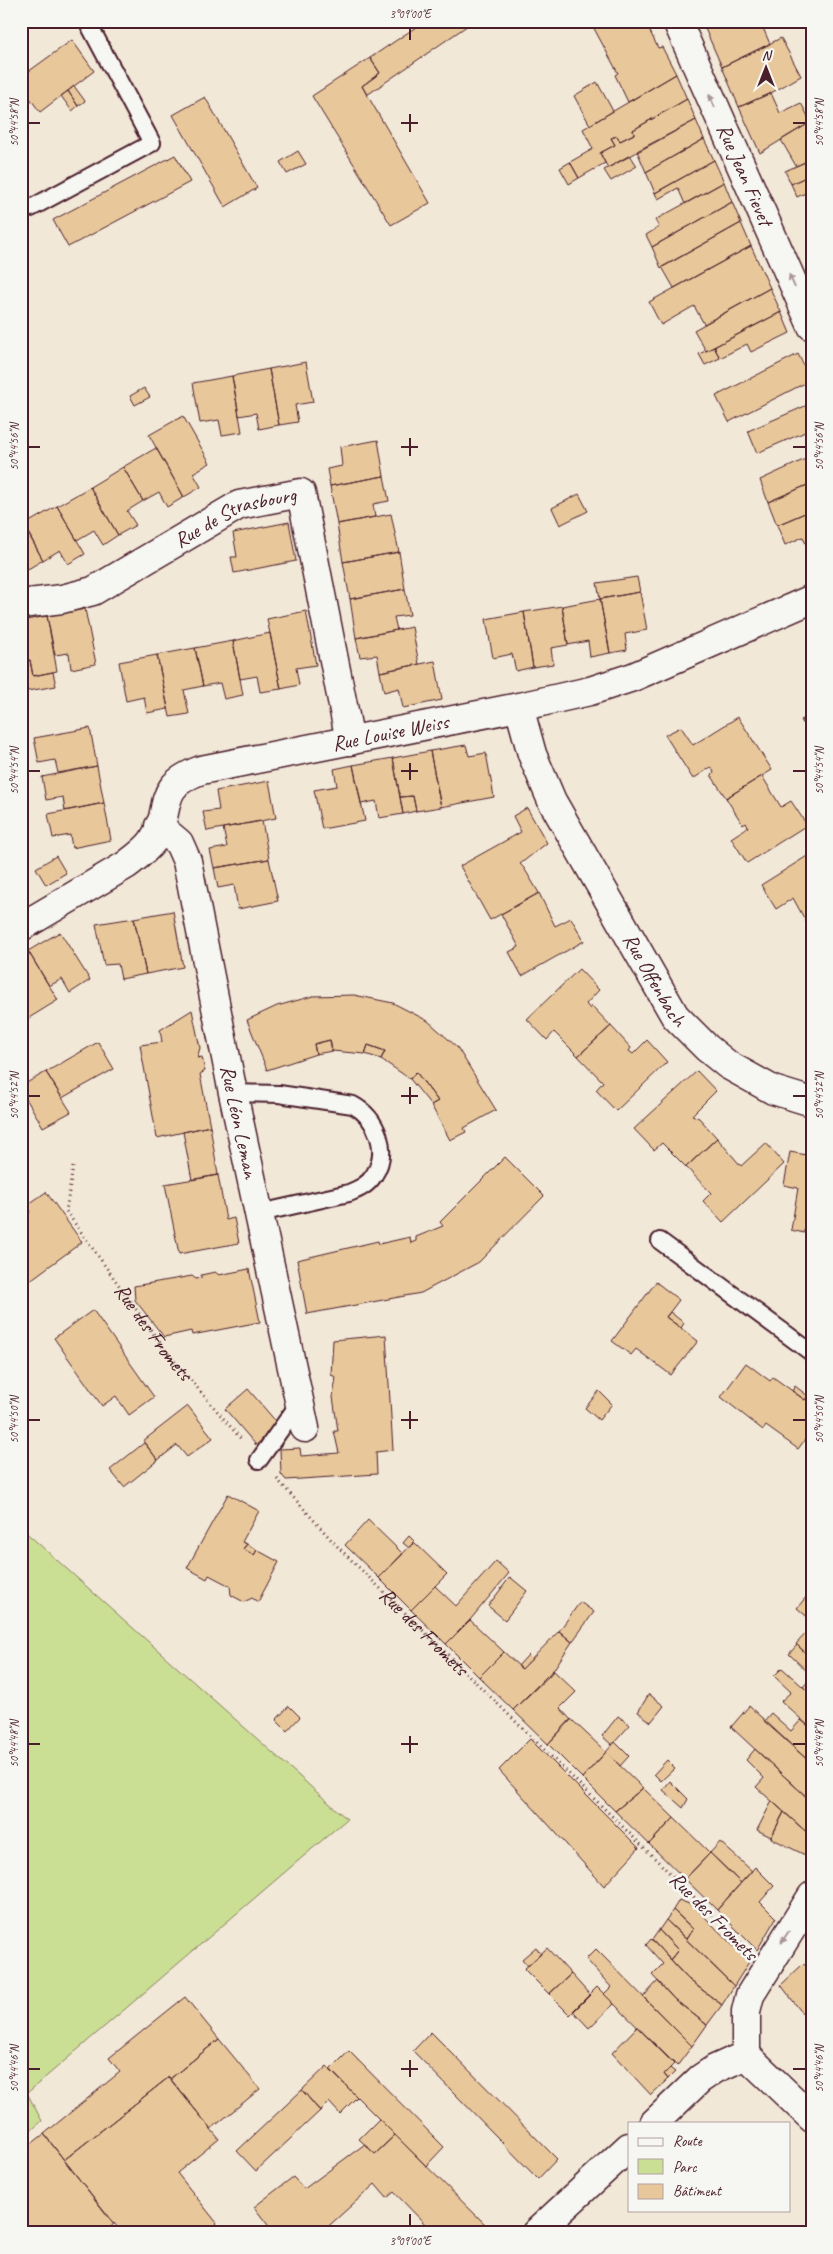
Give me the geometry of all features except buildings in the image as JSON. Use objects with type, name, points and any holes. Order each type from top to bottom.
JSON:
[{"type":"street","name":"Rue Jean Fievet","points":[[677,21],[812,326]]},
{"type":"street","name":"Rue de Strasbourg","points":[[21,604],[62,599],[93,591],[239,505],[301,493],[350,741]]},
{"type":"street","name":"Rue Louise Weiss","points":[[21,927],[126,865],[152,841],[159,826],[168,793],[175,783],[187,775],[202,770],[566,698],[633,677],[812,599]]},
{"type":"street","name":"Rue Offenbach","points":[[519,707],[535,761],[552,801],[675,1016],[707,1048],[728,1065],[773,1090],[812,1102]]},
{"type":"street","name":"Rue Léon Leman","points":[[159,826],[179,843],[187,862],[233,1093],[305,1428]]},
{"type":"street","name":"Rue des Fromets","points":[[746,2055],[746,2011],[750,1995],[812,1896]]},
{"type":"street","points":[[655,2122],[700,2079],[715,2069],[746,2055],[812,2118]]},
{"type":"street","points":[[536,2233],[628,2148]]},
{"type":"lane","points":[[31,208],[152,143],[87,21]]},
{"type":"lane","points":[[233,1093],[279,1094],[353,1106],[364,1111],[373,1121],[378,1135],[380,1164],[374,1176],[363,1187],[349,1193],[260,1213]]},
{"type":"lane","points":[[660,1242],[812,1353]]},
{"type":"lane","points":[[259,1460],[300,1402]]},
{"type":"path","name":"Rue des Fromets","points":[[73,1167],[66,1210],[108,1274],[165,1350],[259,1460],[336,1545],[766,1968]]},
{"type":"green space","points":[[21,1528],[347,1819],[27,2093],[42,2121],[21,2139]]}]
